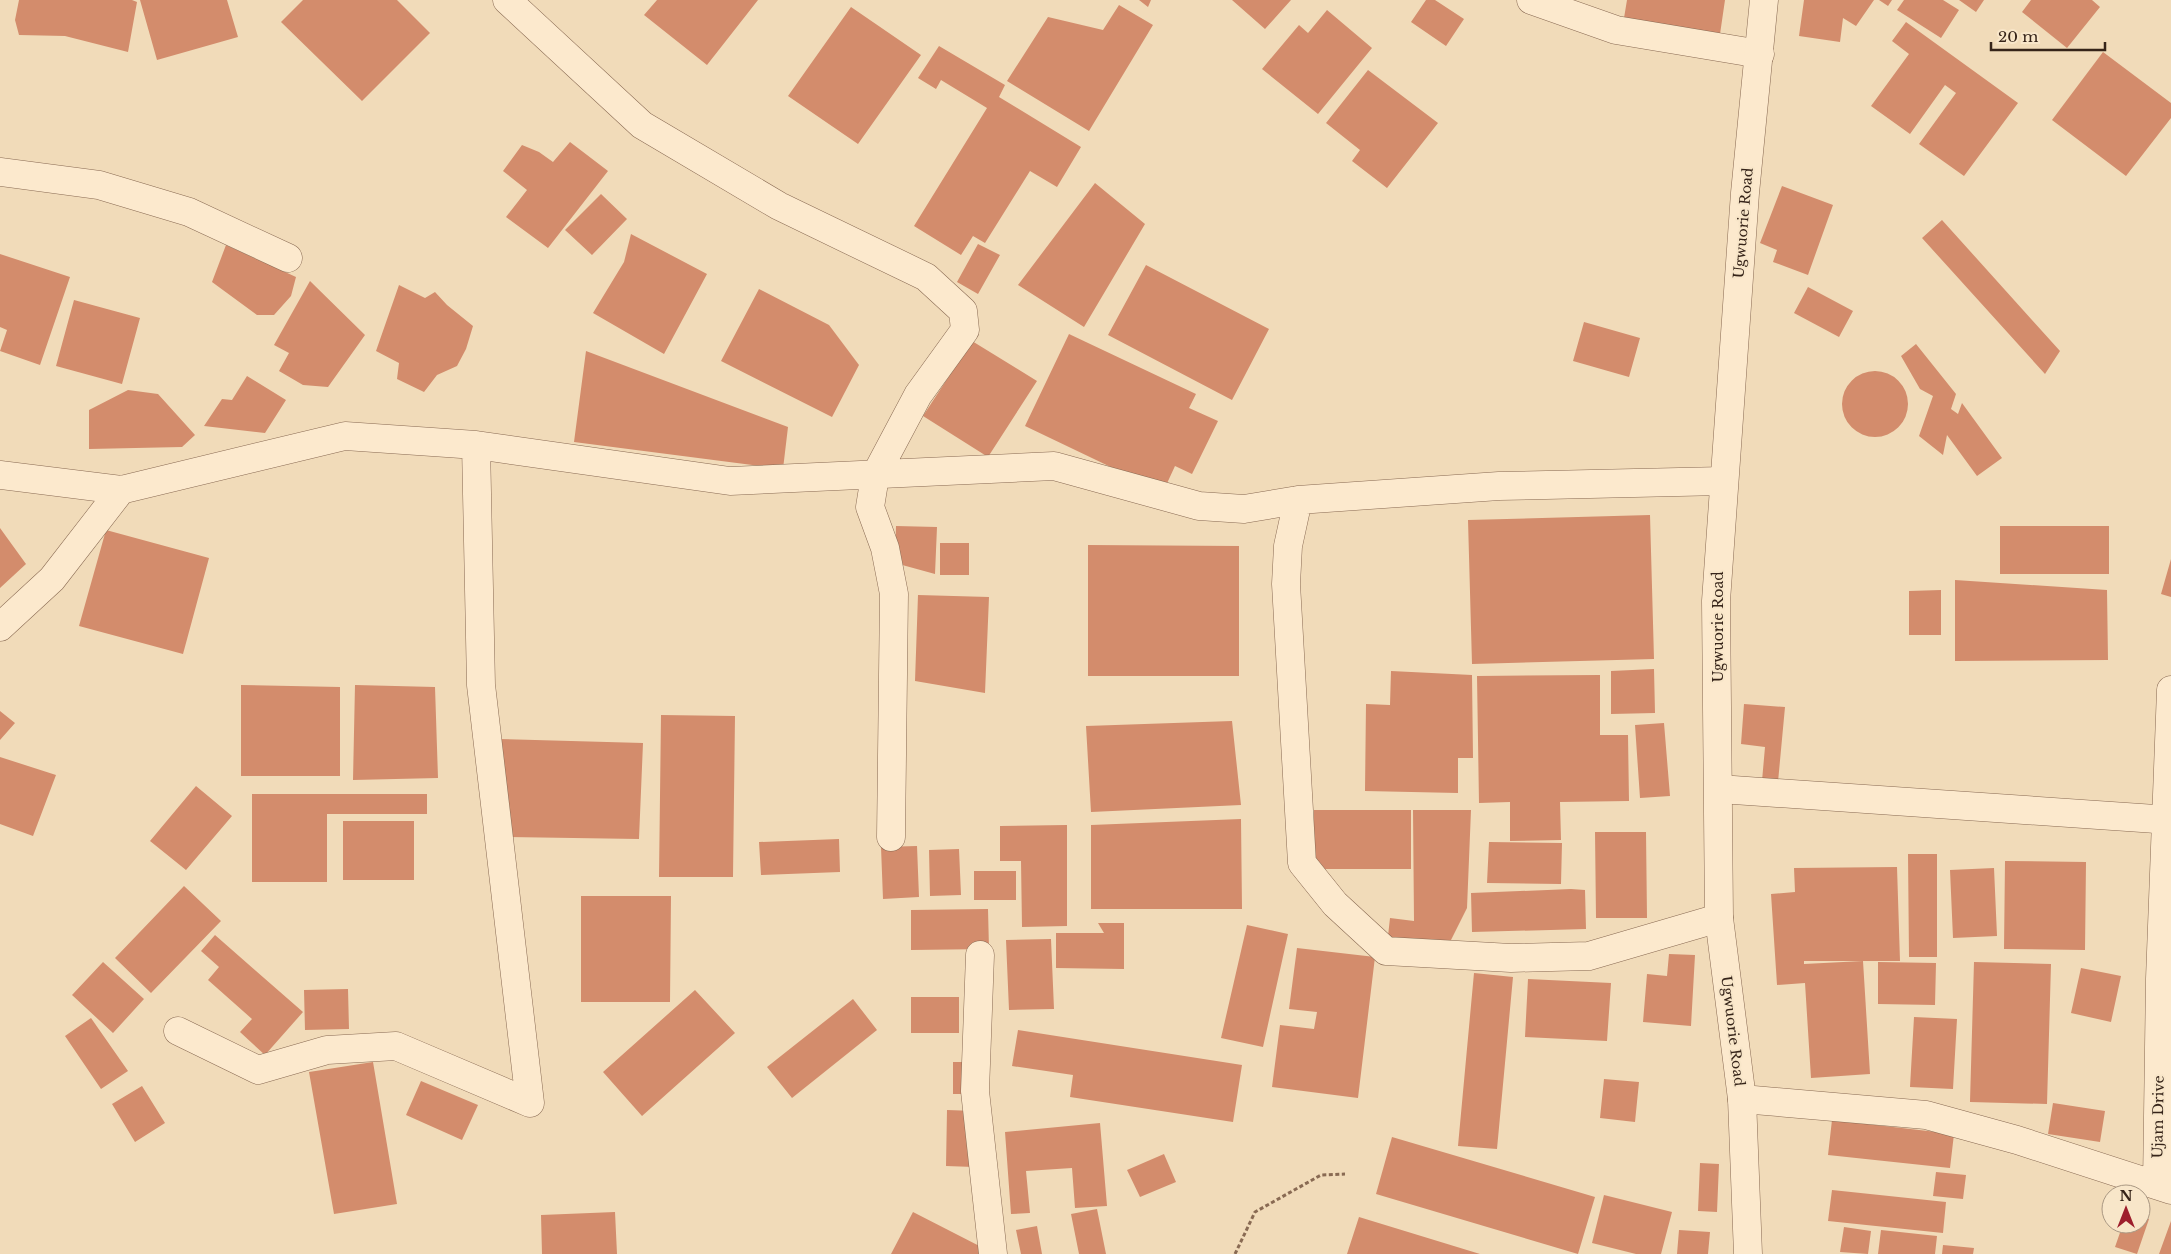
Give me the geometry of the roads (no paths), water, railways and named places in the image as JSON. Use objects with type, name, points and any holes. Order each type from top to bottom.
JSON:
[{"type":"street","points":[[507,0],[642,125],[780,206],[926,277],[963,311],[964,330],[918,396],[875,476],[870,507],[885,548],[894,594],[891,837]]},
{"type":"street","points":[[1531,0],[1616,30],[1760,54]]},
{"type":"street","name":"Ugwuorie Road","points":[[1748,1254],[1742,1099],[1718,918],[1716,601],[1723,481],[1745,193],[1764,0]]},
{"type":"street","points":[[0,172],[108,188],[189,212],[288,258]]},
{"type":"street","points":[[0,475],[121,490],[345,436],[476,445],[730,481],[875,476],[1054,466],[1199,506],[1244,509],[1298,500],[1499,486],[1723,481]]},
{"type":"street","points":[[178,1031],[258,1070],[327,1050],[396,1046],[530,1103],[481,685],[476,445]]},
{"type":"street","points":[[0,626],[52,579],[121,490]]},
{"type":"street","points":[[1298,500],[1288,546],[1286,584],[1302,863],[1335,904],[1386,951],[1511,958],[1589,956],[1718,918]]},
{"type":"street","name":"Ujam Drive","points":[[2164,1188],[2160,979],[2169,820],[2171,690]]},
{"type":"street","points":[[1718,789],[2169,820]]},
{"type":"street","points":[[980,955],[975,1091],[993,1254]]},
{"type":"street","points":[[1742,1099],[1926,1115],[2017,1140],[2164,1188]]}]
